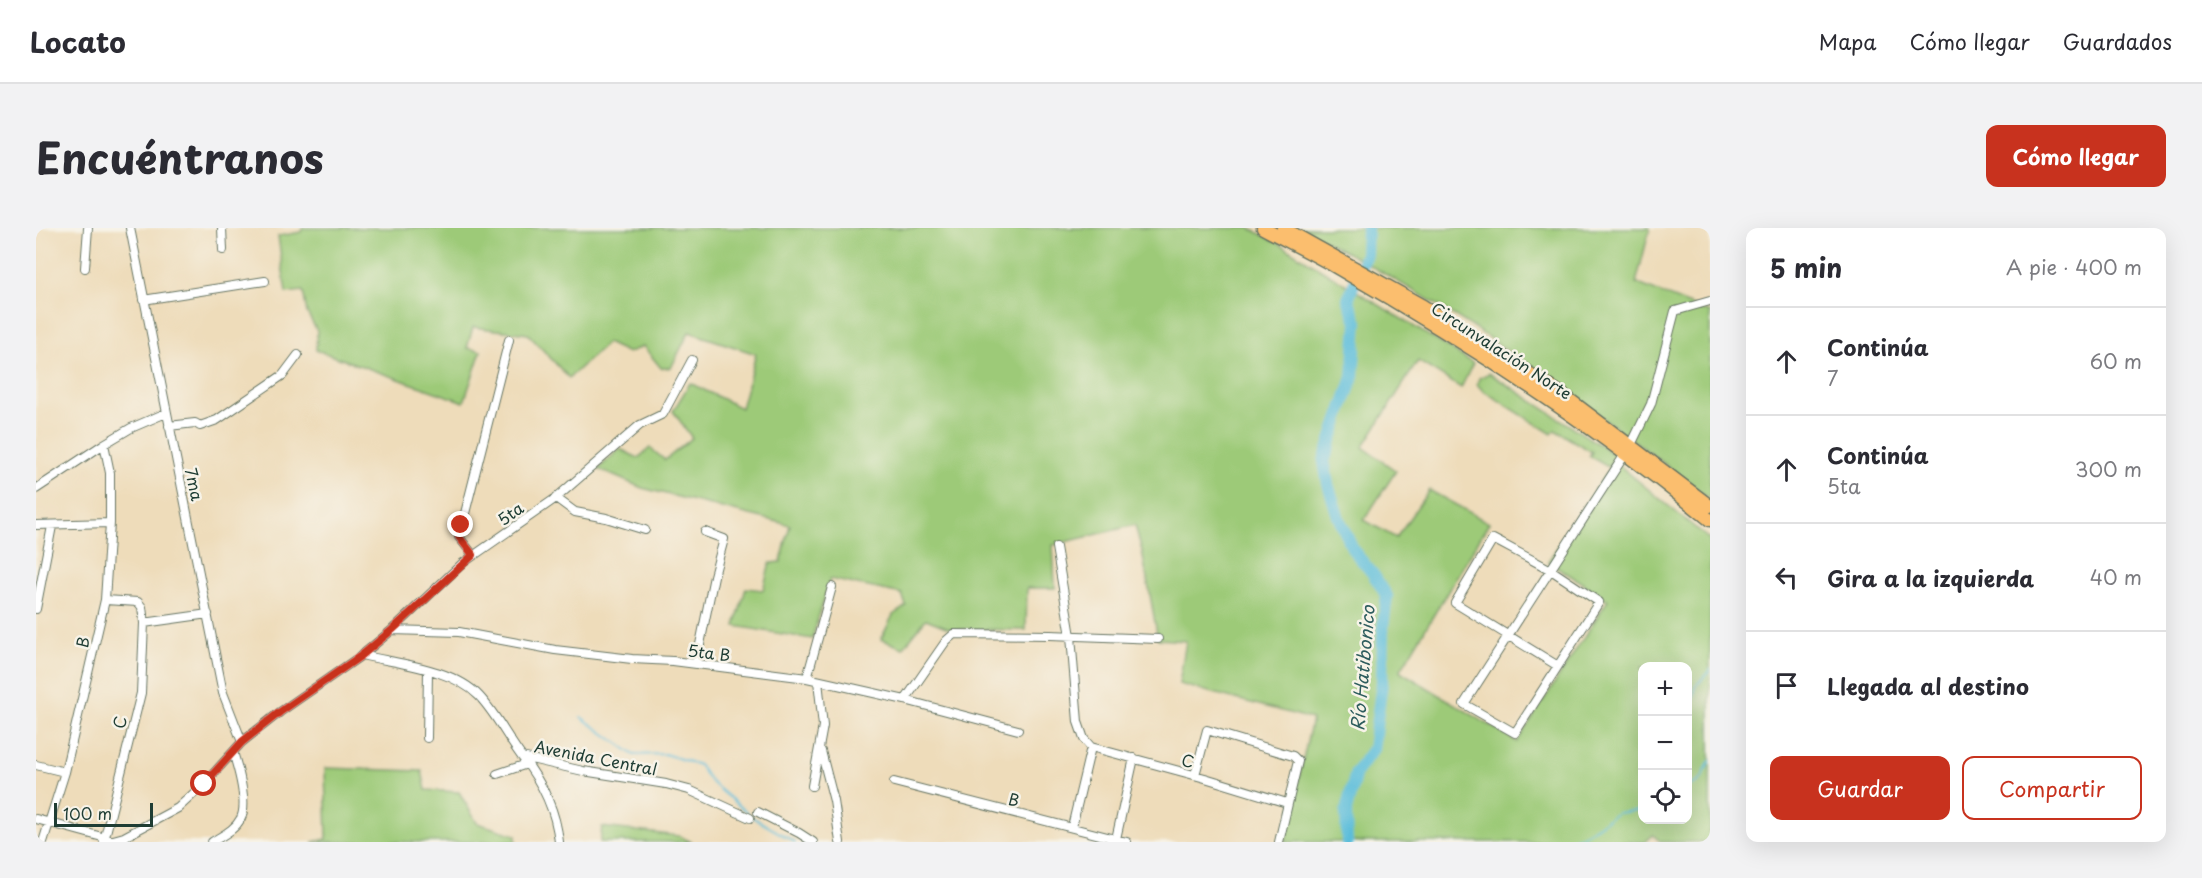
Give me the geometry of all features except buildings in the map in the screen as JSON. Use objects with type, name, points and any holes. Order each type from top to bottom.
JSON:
[{"type":"highway","name":"Circunvalación Norte","points":[[1263,228],[1337,262]]},
{"type":"highway","name":"Circunvalación Norte","points":[[1283,228],[1562,394],[1710,520]]},
{"type":"highway","name":"Circunvalación Norte","points":[[1628,449],[1710,506]]},
{"type":"street","points":[[85,268],[88,228]]},
{"type":"street","name":"7ma","points":[[130,228],[223,693],[242,742]]},
{"type":"street","points":[[222,228],[223,250]]},
{"type":"street","points":[[143,300],[265,281]]},
{"type":"street","points":[[1558,666],[1509,636],[1455,603],[1494,539],[1551,570],[1599,603],[1515,734],[1464,704],[1509,636],[1551,570],[1628,449],[1651,404],[1675,311],[1710,301]]},
{"type":"street","points":[[473,555],[459,537],[509,340]]},
{"type":"street","points":[[169,426],[195,423],[200,426],[217,420],[283,375],[298,355]]},
{"type":"street","name":"5ta","points":[[104,840],[124,837],[178,808],[242,742],[280,712],[362,655],[473,555],[556,498],[640,425],[663,414],[692,360]]},
{"type":"street","points":[[36,489],[131,428],[166,413]]},
{"type":"street","name":"B","points":[[43,842],[64,772],[105,600],[110,523],[110,473],[104,444]]},
{"type":"street","points":[[556,498],[575,512],[606,518],[645,530]]},
{"type":"street","points":[[36,525],[110,523]]},
{"type":"street","points":[[36,609],[52,526]]},
{"type":"street","points":[[696,664],[724,539],[705,532]]},
{"type":"street","points":[[1056,547],[1071,636],[1078,722],[1084,739],[1091,747],[1072,827]]},
{"type":"street","points":[[807,678],[832,587]]},
{"type":"street","name":"C","points":[[104,840],[141,693],[144,623],[142,607],[138,602],[105,600]]},
{"type":"street","points":[[144,623],[208,614]]},
{"type":"street","name":"5ta B","points":[[392,630],[459,632],[555,650],[807,678],[905,700],[1018,730]]},
{"type":"street","points":[[905,700],[946,641],[954,634],[1158,639]]},
{"type":"street","name":"Avenida Central","points":[[362,655],[428,670],[464,683],[477,694],[522,757],[583,771],[666,784],[689,790],[750,818]]},
{"type":"street","points":[[428,670],[428,738]]},
{"type":"street","points":[[812,786],[824,726],[818,681]]},
{"type":"street","points":[[1195,776],[1207,730],[1293,756],[1298,762],[1279,842]]},
{"type":"street","name":"C","points":[[1091,747],[1287,803]]},
{"type":"street","points":[[820,750],[834,801],[840,842]]},
{"type":"street","points":[[212,842],[231,831],[242,816],[239,773],[233,752]]},
{"type":"street","points":[[522,757],[545,794],[557,828],[558,842]]},
{"type":"street","points":[[1116,839],[1134,758]]},
{"type":"street","points":[[497,774],[528,764]]},
{"type":"street","points":[[36,765],[64,772]]},
{"type":"street","name":"B","points":[[894,782],[1127,842]]},
{"type":"street","points":[[758,812],[813,842]]},
{"type":"street","points":[[36,819],[104,840]]},
{"type":"green space","points":[[303,228],[1249,228],[1277,242],[1473,363],[1461,388],[1418,361],[1363,447],[1396,471],[1364,520],[1396,538],[1429,490],[1489,523],[1400,671],[1517,742],[1608,600],[1548,561],[1614,461],[1710,540],[1710,842],[1661,842],[1653,835],[1645,842],[1285,842],[1312,719],[1179,684],[1186,641],[1158,639],[1135,525],[1053,545],[1055,588],[1027,588],[1026,630],[951,629],[926,619],[903,648],[881,639],[893,615],[906,606],[902,594],[830,579],[812,639],[735,626],[746,588],[763,590],[770,563],[781,562],[790,525],[642,488],[598,469],[620,449],[638,458],[650,448],[665,460],[692,438],[673,411],[690,383],[741,408],[756,354],[689,332],[671,368],[661,368],[643,346],[628,353],[607,343],[569,378],[528,334],[473,327],[467,348],[481,351],[464,402],[316,350],[317,331],[307,313],[303,291],[286,293],[278,236],[301,232]]},
{"type":"green space","points":[[1302,228],[1650,228],[1636,283],[1710,313],[1710,499],[1654,455],[1480,332],[1370,265]]},
{"type":"green space","points":[[1489,373],[1614,454],[1608,467],[1589,456],[1592,452],[1555,430],[1552,434],[1482,390],[1477,384],[1479,378]]},
{"type":"green space","points":[[325,768],[422,771],[426,790],[459,792],[477,823],[516,835],[516,842],[312,842],[327,839]]},
{"type":"green space","points":[[602,827],[679,836],[692,842],[600,842]]},
{"type":"waterway","name":"Río Hatibonico","points":[[1347,842],[1346,811],[1356,772],[1373,749],[1382,683],[1383,627],[1387,596],[1373,574],[1353,550],[1338,516],[1324,461],[1353,377],[1357,322],[1348,299],[1366,254],[1367,228]]},
{"type":"waterway","points":[[1689,716],[1696,686],[1710,670]]},
{"type":"waterway","points":[[581,717],[634,755],[665,754],[699,765],[711,782],[748,813]]},
{"type":"waterway","points":[[1692,785],[1699,782],[1710,761]]},
{"type":"waterway","points":[[1566,842],[1584,835],[1617,813],[1638,810]]},
{"type":"waterway","points":[[752,817],[795,842]]},
{"type":"route","points":[[204,784],[242,742],[280,712],[362,655],[473,555],[459,537],[461,525]]}]
